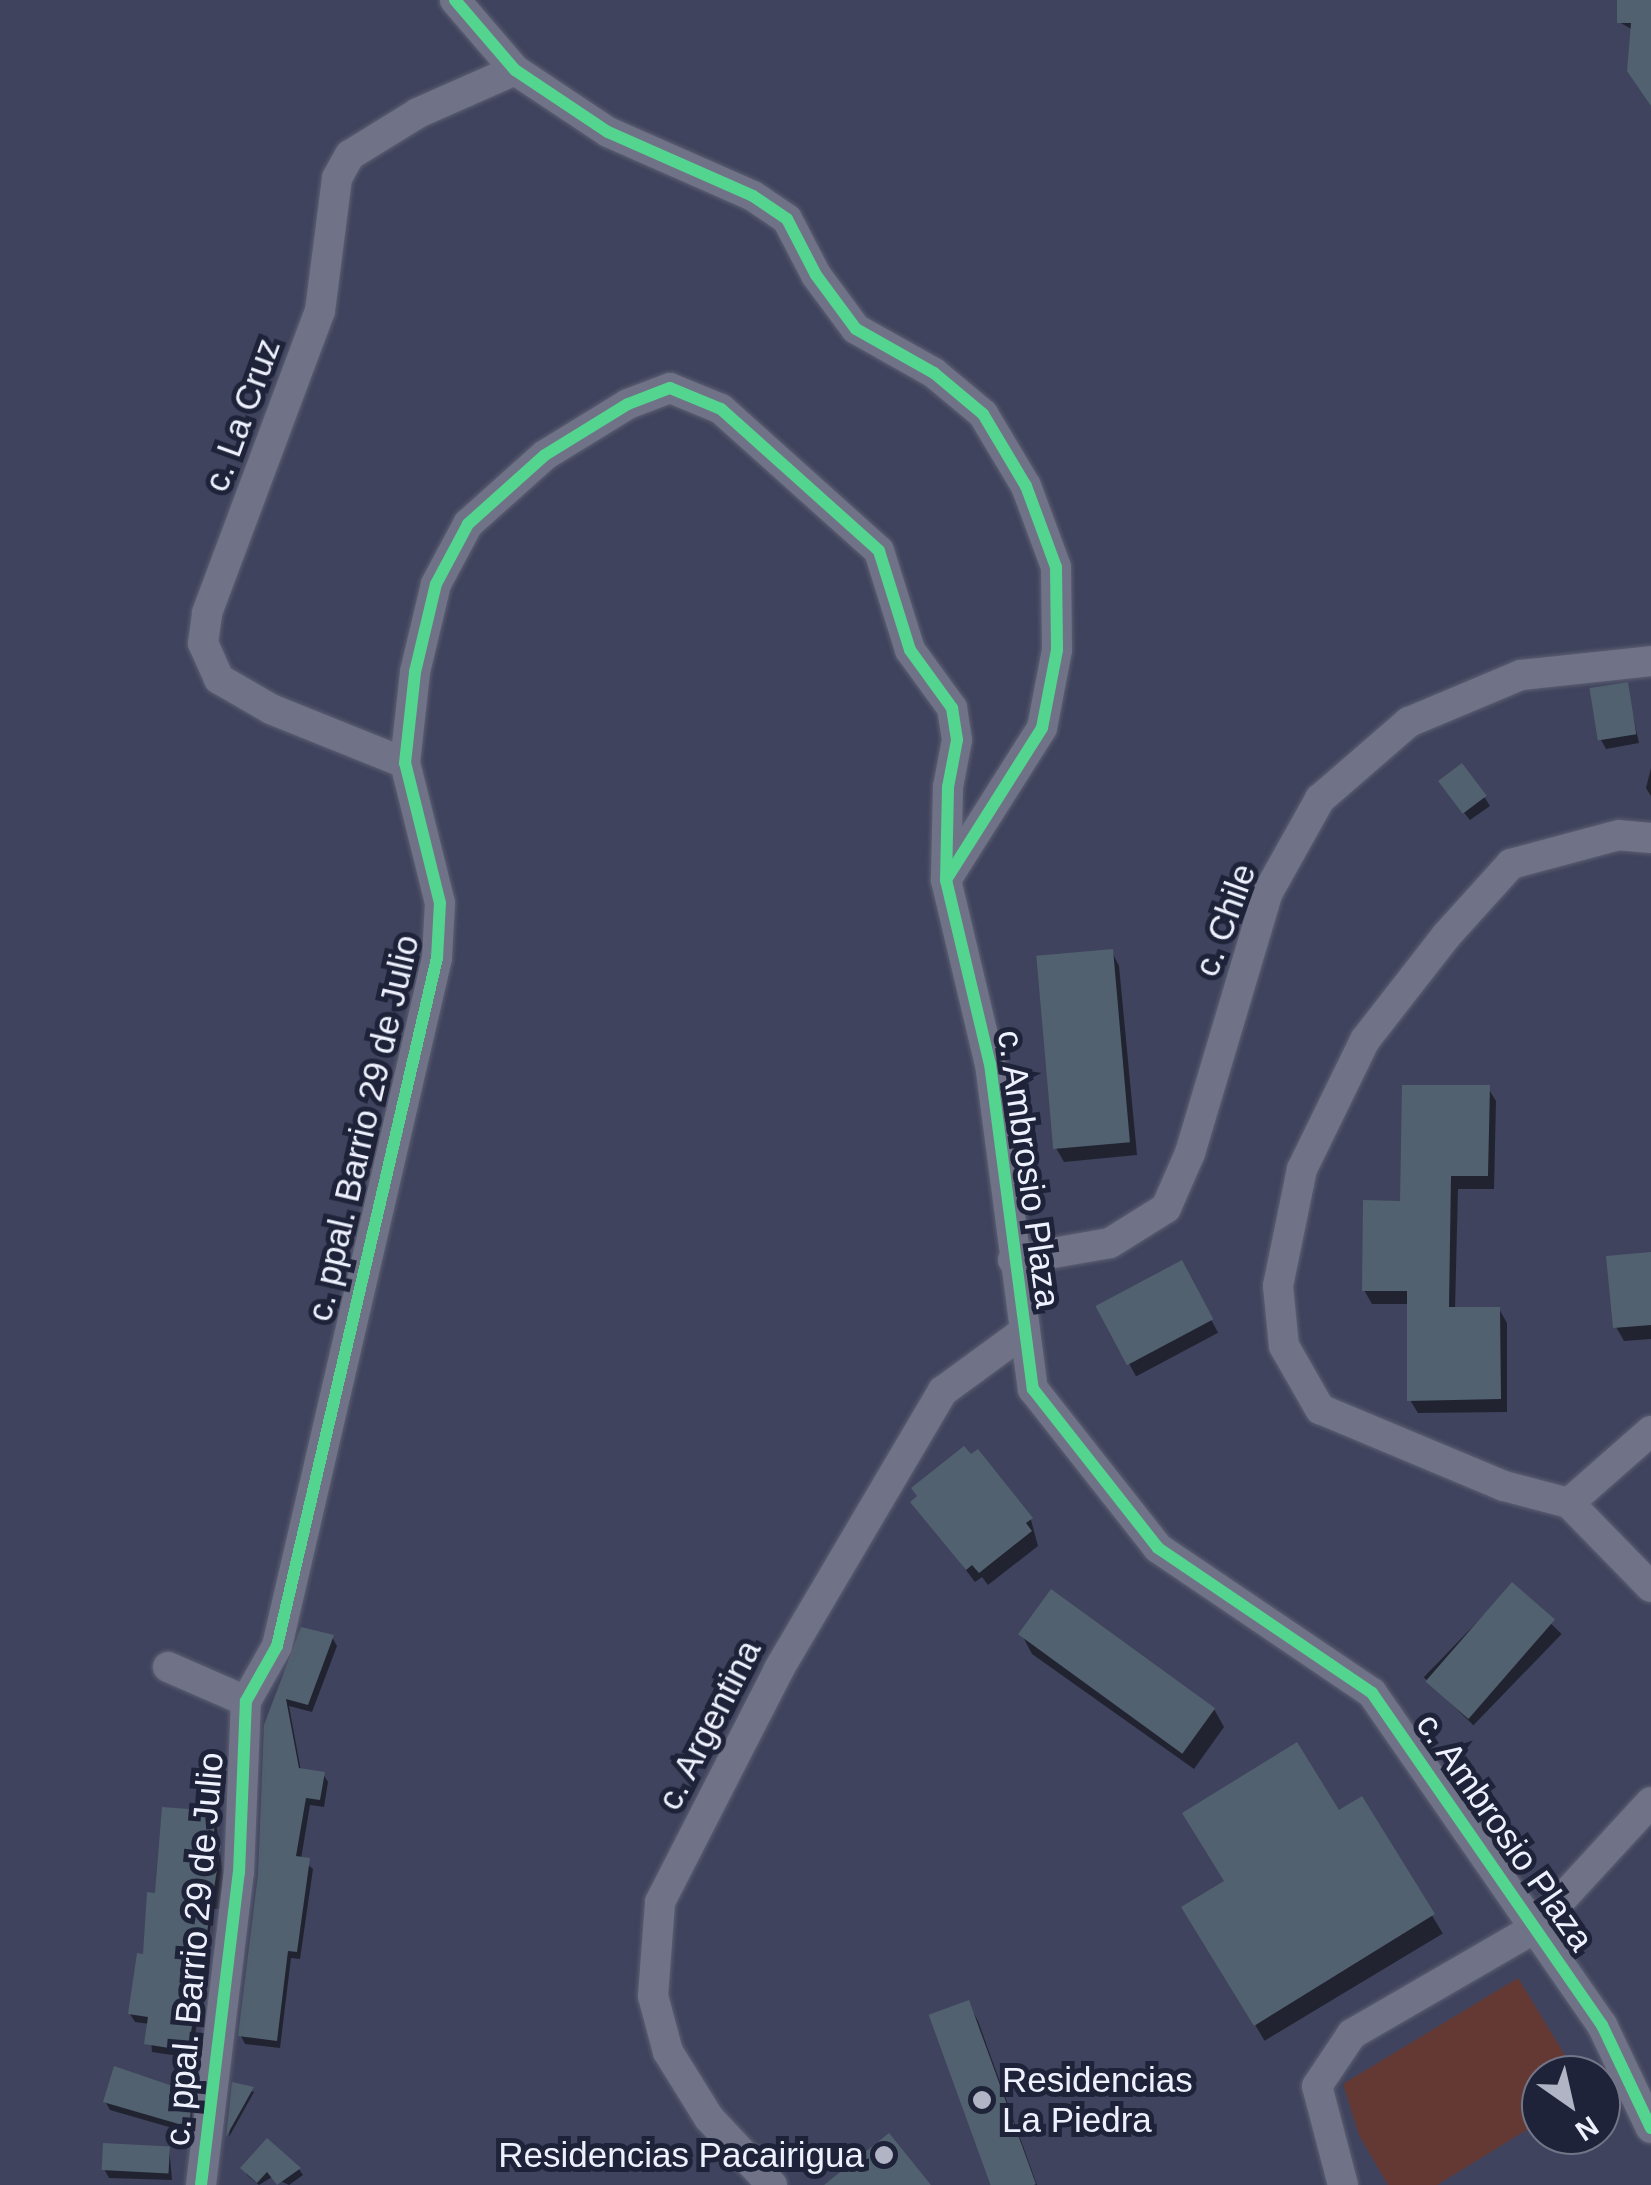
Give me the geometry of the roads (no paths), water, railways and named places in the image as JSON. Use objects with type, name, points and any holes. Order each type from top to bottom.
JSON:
[{"type":"street","points":[[455,0],[515,70],[608,132],[753,196],[787,219],[816,275],[856,329],[934,373],[983,414],[1026,486],[1056,568],[1057,650],[1042,728],[946,880]]},
{"type":"street","name":"c. La Cruz","points":[[405,763],[271,709],[219,679],[203,643],[206,613],[320,311],[338,178],[350,156],[418,113],[515,70]]},
{"type":"street","name":"c. ppal. Barrio 29 de Julio","points":[[201,2185],[239,1874],[246,1701],[277,1646],[437,958],[440,903],[405,763],[414,672],[436,584],[468,524],[545,456],[628,404],[670,388],[721,409],[878,551],[910,650],[952,708],[956,740],[948,787],[946,880]]},
{"type":"street","name":"c. Chile","points":[[1013,1260],[1110,1244],[1166,1208],[1190,1153],[1268,892],[1320,799],[1409,722],[1521,675],[1651,661]]},
{"type":"street","points":[[1651,838],[1619,835],[1512,864],[1446,936],[1364,1040],[1302,1169],[1278,1286],[1284,1346],[1320,1409],[1504,1486],[1569,1503],[1651,1587]]},
{"type":"street","name":"c. Ambrosio Plaza","points":[[946,880],[990,1064],[1021,1334],[1033,1389],[1158,1548],[1372,1694],[1602,2025],[1651,2128]]},
{"type":"street","name":"c. Argentina","points":[[772,2185],[709,2118],[668,2052],[653,1996],[660,1902],[778,1669],[943,1392],[1021,1334]]},
{"type":"street","points":[[1569,1503],[1651,1431]]},
{"type":"street","points":[[168,1667],[246,1701]]},
{"type":"street","points":[[1343,2185],[1317,2086],[1352,2034],[1535,1928],[1651,1802]]},
{"type":"place","name":"Residencias La Piedra","points":[[982,2100]]},
{"type":"place","name":"Residencias Pacairigua","points":[[884,2155]]}]
